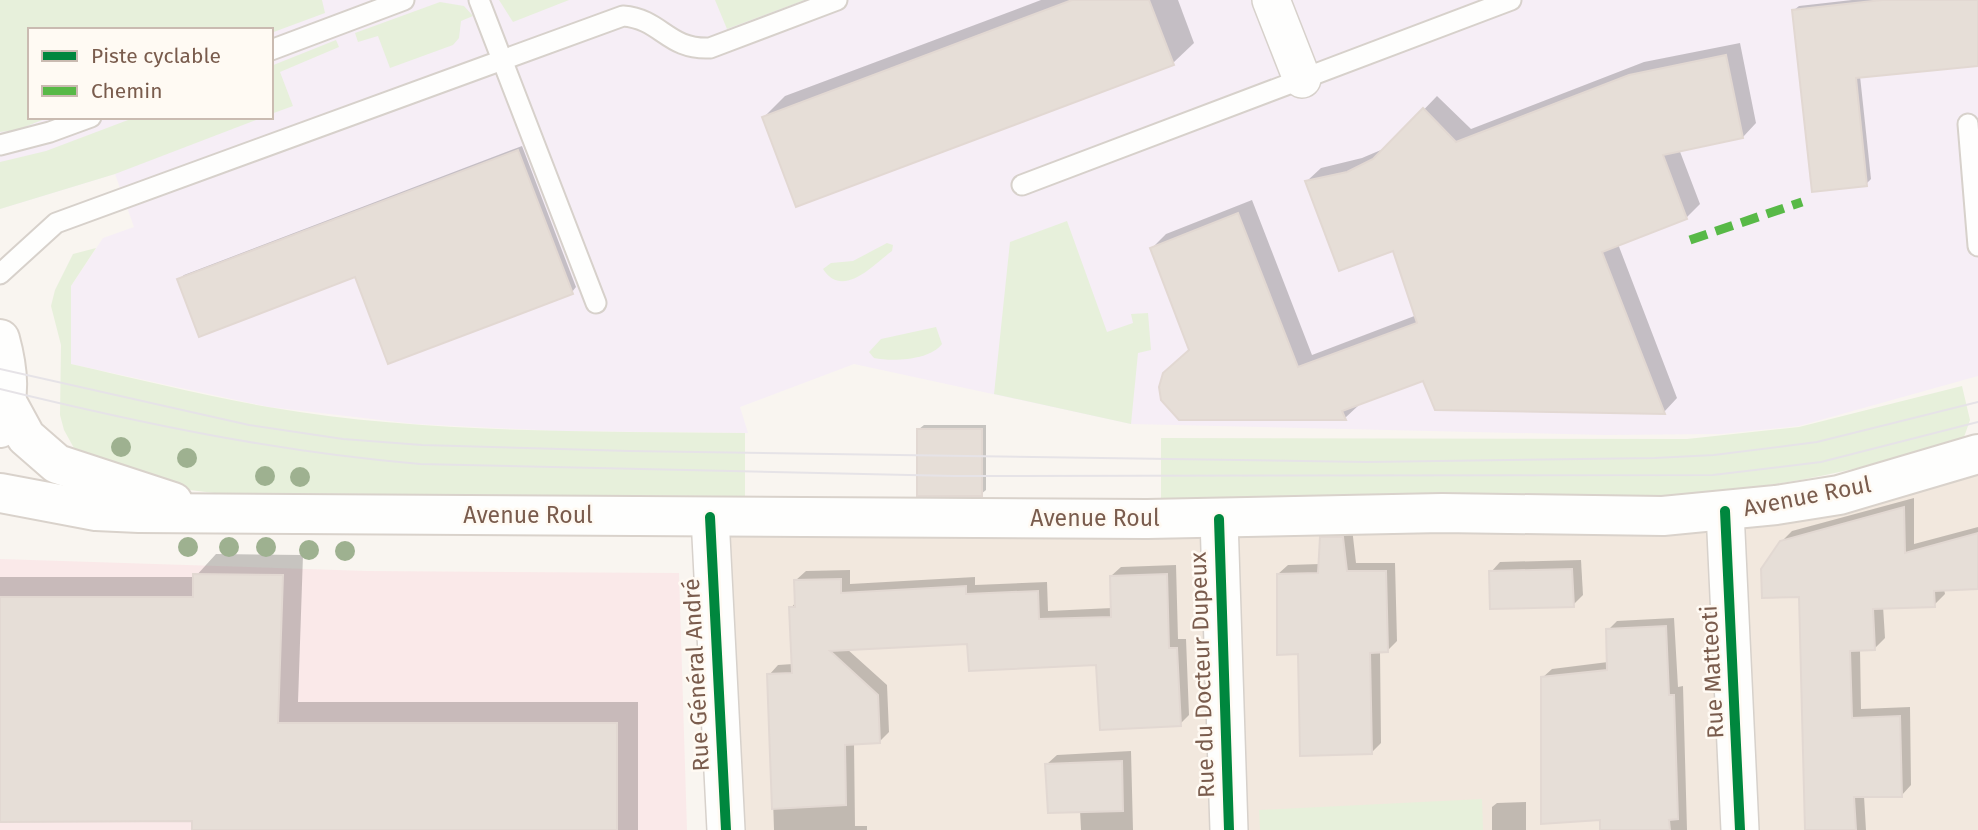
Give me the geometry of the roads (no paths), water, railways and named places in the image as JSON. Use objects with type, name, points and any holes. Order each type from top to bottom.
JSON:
[{"type":"main road","points":[[0,339],[9,370],[4,416]]},
{"type":"main road","name":"Avenue Roul","points":[[4,416],[57,464],[205,513]]},
{"type":"main road","name":"Avenue Roul","points":[[0,493],[96,511],[205,513],[1219,519],[1442,513],[1663,516],[1725,512],[1839,495],[1978,454]]},
{"type":"street","points":[[1271,0],[1302,79]]},
{"type":"street","name":"Rue Matteoti","points":[[1725,512],[1740,830]]},
{"type":"street","name":"Rue Général André","points":[[710,517],[726,830]]},
{"type":"street","name":"Rue du Docteur Dupeux","points":[[1219,519],[1229,830]]},
{"type":"lane","points":[[273,49],[404,0]]},
{"type":"lane","points":[[479,0],[596,303]]},
{"type":"lane","points":[[0,274],[56,223],[623,16],[643,18],[669,39],[690,49],[710,48],[837,0]]},
{"type":"lane","points":[[1022,185],[1511,0]]},
{"type":"lane","points":[[0,145],[50,132],[86,119]]},
{"type":"lane","points":[[1968,124],[1978,246]]},
{"type":"tram line","points":[[0,369],[249,425],[343,439],[422,445],[629,451],[1367,462],[1655,458],[1714,455],[1817,442],[1978,402]]},
{"type":"tram line","points":[[0,389],[208,435],[314,452],[420,464],[954,476],[1713,475],[1821,462],[1978,422]]}]
